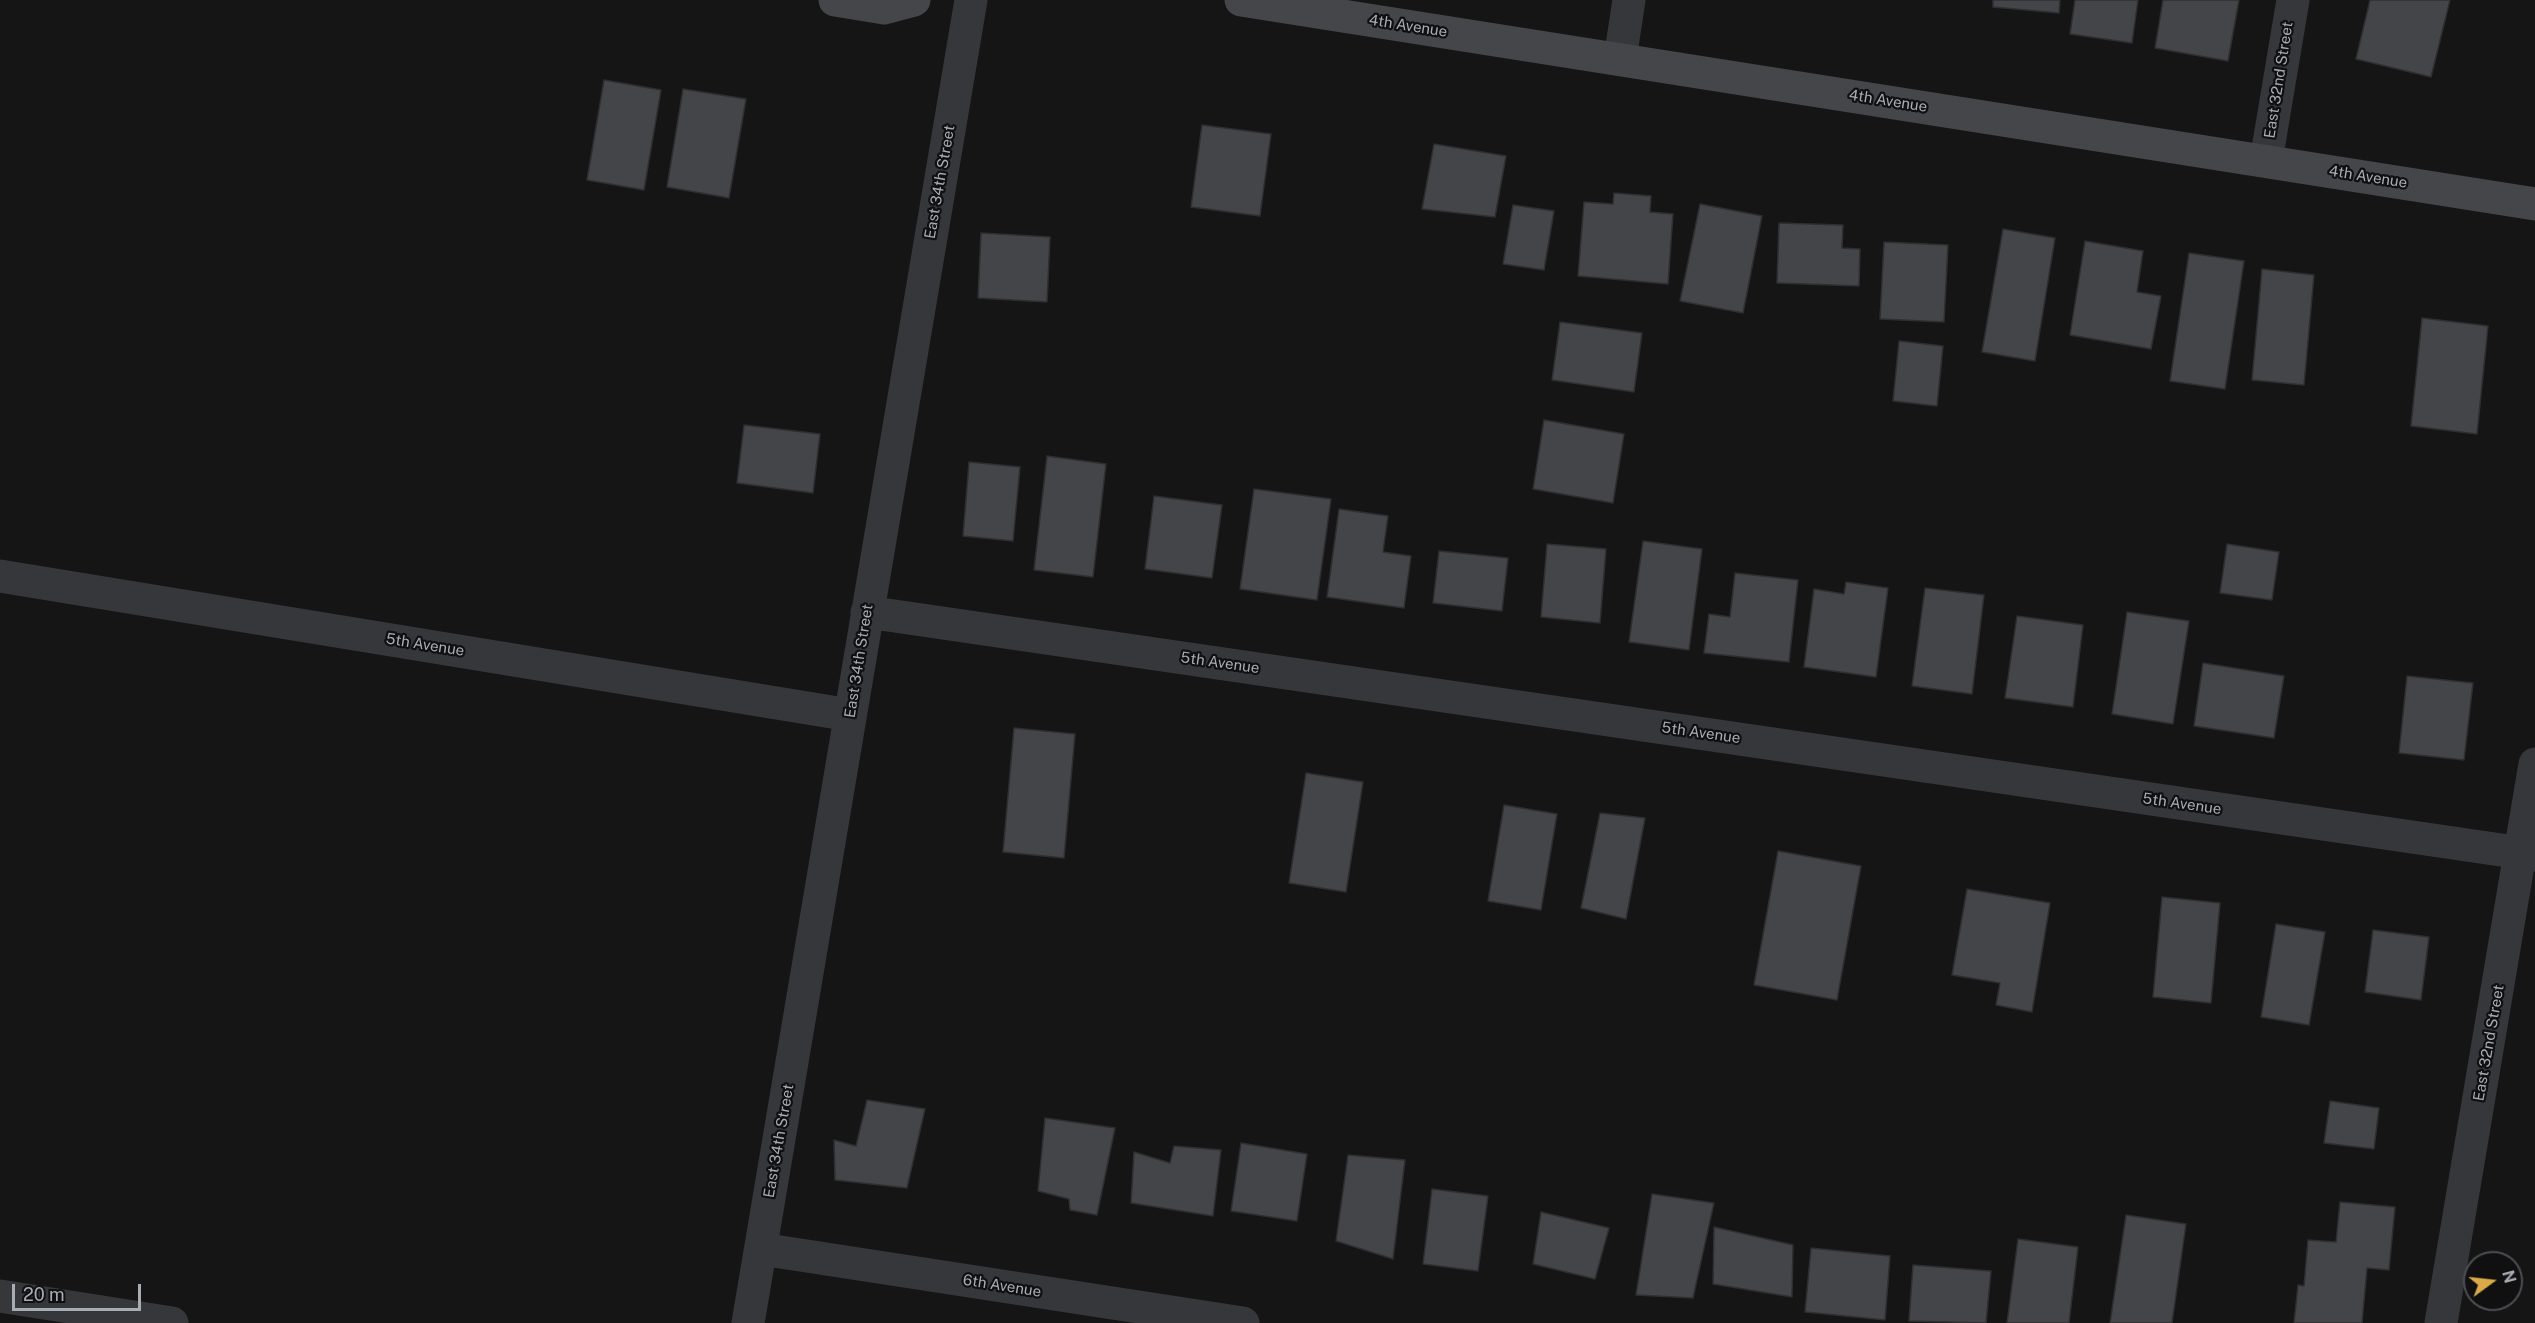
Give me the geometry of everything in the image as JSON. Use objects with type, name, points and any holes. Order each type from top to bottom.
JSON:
[{"type":"main road","points":[[836,0],[884,8],[914,0]]},
{"type":"main road","name":"4th Avenue","points":[[1241,0],[2535,204]]},
{"type":"street","name":"East 34th Street","points":[[748,1323],[971,0]]},
{"type":"street","points":[[1620,58],[1629,0]]},
{"type":"street","name":"East 32nd Street","points":[[2266,161],[2293,0]]},
{"type":"street","name":"5th Avenue","points":[[0,576],[850,714]]},
{"type":"street","name":"5th Avenue","points":[[867,612],[2528,854]]},
{"type":"street","name":"East 32nd Street","points":[[2441,1323],[2528,854],[2535,764]]},
{"type":"street","name":"6th Avenue","points":[[761,1249],[1243,1323]]},
{"type":"street","points":[[0,1296],[172,1323]]},
{"type":"building","points":[[1993,0],[2060,0],[2059,13],[1993,7]]},
{"type":"building","points":[[2075,0],[2138,0],[2132,43],[2070,34]]},
{"type":"building","points":[[2163,0],[2239,0],[2228,61],[2155,48]]},
{"type":"building","points":[[2370,0],[2450,0],[2431,77],[2356,59]]},
{"type":"building","points":[[604,80],[661,90],[644,190],[587,180]]},
{"type":"building","points":[[683,89],[746,99],[729,198],[667,187]]},
{"type":"building","points":[[1202,125],[1271,134],[1260,216],[1191,207]]},
{"type":"building","points":[[1434,144],[1506,156],[1495,217],[1422,209]]},
{"type":"building","points":[[1614,193],[1651,196],[1650,212],[1673,214],[1668,284],[1578,276],[1584,202],[1613,204]]},
{"type":"building","points":[[1700,204],[1762,216],[1743,313],[1680,301]]},
{"type":"building","points":[[1513,205],[1554,211],[1544,270],[1503,264]]},
{"type":"building","points":[[1779,223],[1843,225],[1842,248],[1860,249],[1859,286],[1777,283]]},
{"type":"building","points":[[2003,229],[2055,238],[2035,361],[1982,352]]},
{"type":"building","points":[[981,233],[1050,237],[1047,302],[978,298]]},
{"type":"building","points":[[2085,241],[2143,251],[2137,292],[2161,296],[2151,349],[2070,335]]},
{"type":"building","points":[[1884,242],[1948,245],[1944,322],[1880,319]]},
{"type":"building","points":[[2189,253],[2244,261],[2225,389],[2170,381]]},
{"type":"building","points":[[2262,269],[2314,275],[2304,385],[2252,380]]},
{"type":"building","points":[[2422,318],[2488,326],[2477,434],[2411,426]]},
{"type":"building","points":[[1560,322],[1642,333],[1634,392],[1552,380]]},
{"type":"building","points":[[1899,341],[1943,346],[1937,406],[1893,401]]},
{"type":"building","points":[[1544,420],[1624,434],[1613,503],[1533,489]]},
{"type":"building","points":[[744,425],[820,434],[813,493],[737,483]]},
{"type":"building","points":[[1047,456],[1106,464],[1093,577],[1034,570]]},
{"type":"building","points":[[969,462],[1020,467],[1013,541],[963,536]]},
{"type":"building","points":[[1254,489],[1331,499],[1317,600],[1240,589]]},
{"type":"building","points":[[1154,496],[1222,505],[1212,578],[1145,569]]},
{"type":"building","points":[[1339,509],[1388,516],[1383,552],[1411,556],[1404,608],[1327,597]]},
{"type":"building","points":[[1643,541],[1702,549],[1689,650],[1629,642]]},
{"type":"building","points":[[1547,544],[1606,549],[1600,623],[1541,617]]},
{"type":"building","points":[[2227,544],[2279,552],[2272,600],[2220,593]]},
{"type":"building","points":[[1439,551],[1508,558],[1502,611],[1433,603]]},
{"type":"building","points":[[1735,573],[1798,580],[1789,662],[1704,653],[1709,614],[1730,617]]},
{"type":"building","points":[[1846,582],[1888,588],[1876,677],[1804,667],[1814,589],[1844,594]]},
{"type":"building","points":[[1925,588],[1984,595],[1972,694],[1912,686]]},
{"type":"building","points":[[2127,612],[2189,621],[2173,724],[2112,714]]},
{"type":"building","points":[[2017,616],[2083,625],[2073,707],[2005,698]]},
{"type":"building","points":[[2203,663],[2284,676],[2274,738],[2194,726]]},
{"type":"building","points":[[2407,676],[2473,683],[2464,760],[2399,753]]},
{"type":"building","points":[[1014,728],[1075,734],[1064,858],[1003,852]]},
{"type":"building","points":[[1306,773],[1363,782],[1346,892],[1289,883]]},
{"type":"building","points":[[1504,805],[1557,814],[1541,910],[1488,901]]},
{"type":"building","points":[[1600,813],[1645,818],[1626,919],[1581,908]]},
{"type":"building","points":[[1778,851],[1861,866],[1837,1000],[1754,985]]},
{"type":"building","points":[[1967,889],[2050,903],[2032,1012],[1996,1005],[2000,983],[1952,975]]},
{"type":"building","points":[[2162,897],[2220,903],[2211,1003],[2153,997]]},
{"type":"building","points":[[2276,924],[2325,932],[2309,1025],[2261,1017]]},
{"type":"building","points":[[2373,930],[2429,937],[2421,1000],[2365,992]]},
{"type":"building","points":[[867,1100],[925,1109],[907,1188],[835,1180],[834,1140],[856,1146]]},
{"type":"building","points":[[2330,1101],[2379,1108],[2374,1149],[2324,1143]]},
{"type":"building","points":[[1045,1118],[1115,1128],[1097,1215],[1070,1210],[1069,1199],[1038,1191]]},
{"type":"building","points":[[1241,1143],[1307,1154],[1297,1221],[1231,1211]]},
{"type":"building","points":[[1174,1146],[1221,1150],[1213,1216],[1131,1203],[1134,1152],[1170,1163]]},
{"type":"building","points":[[1348,1155],[1405,1160],[1393,1259],[1336,1241]]},
{"type":"building","points":[[1432,1189],[1488,1196],[1478,1271],[1423,1264]]},
{"type":"building","points":[[1652,1194],[1714,1203],[1693,1298],[1636,1295]]},
{"type":"building","points":[[2340,1202],[2395,1207],[2389,1270],[2367,1268],[2362,1323],[2294,1323],[2298,1285],[2304,1286],[2308,1240],[2336,1242]]},
{"type":"building","points":[[1541,1212],[1609,1228],[1595,1279],[1533,1264]]},
{"type":"building","points":[[2126,1215],[2186,1224],[2172,1323],[2110,1323]]},
{"type":"building","points":[[1714,1227],[1793,1245],[1792,1297],[1713,1284]]},
{"type":"building","points":[[2018,1239],[2078,1247],[2069,1323],[2007,1323]]},
{"type":"building","points":[[1811,1248],[1890,1256],[1885,1320],[1805,1312]]},
{"type":"building","points":[[1913,1265],[1991,1271],[1986,1323],[1909,1321]]}]
